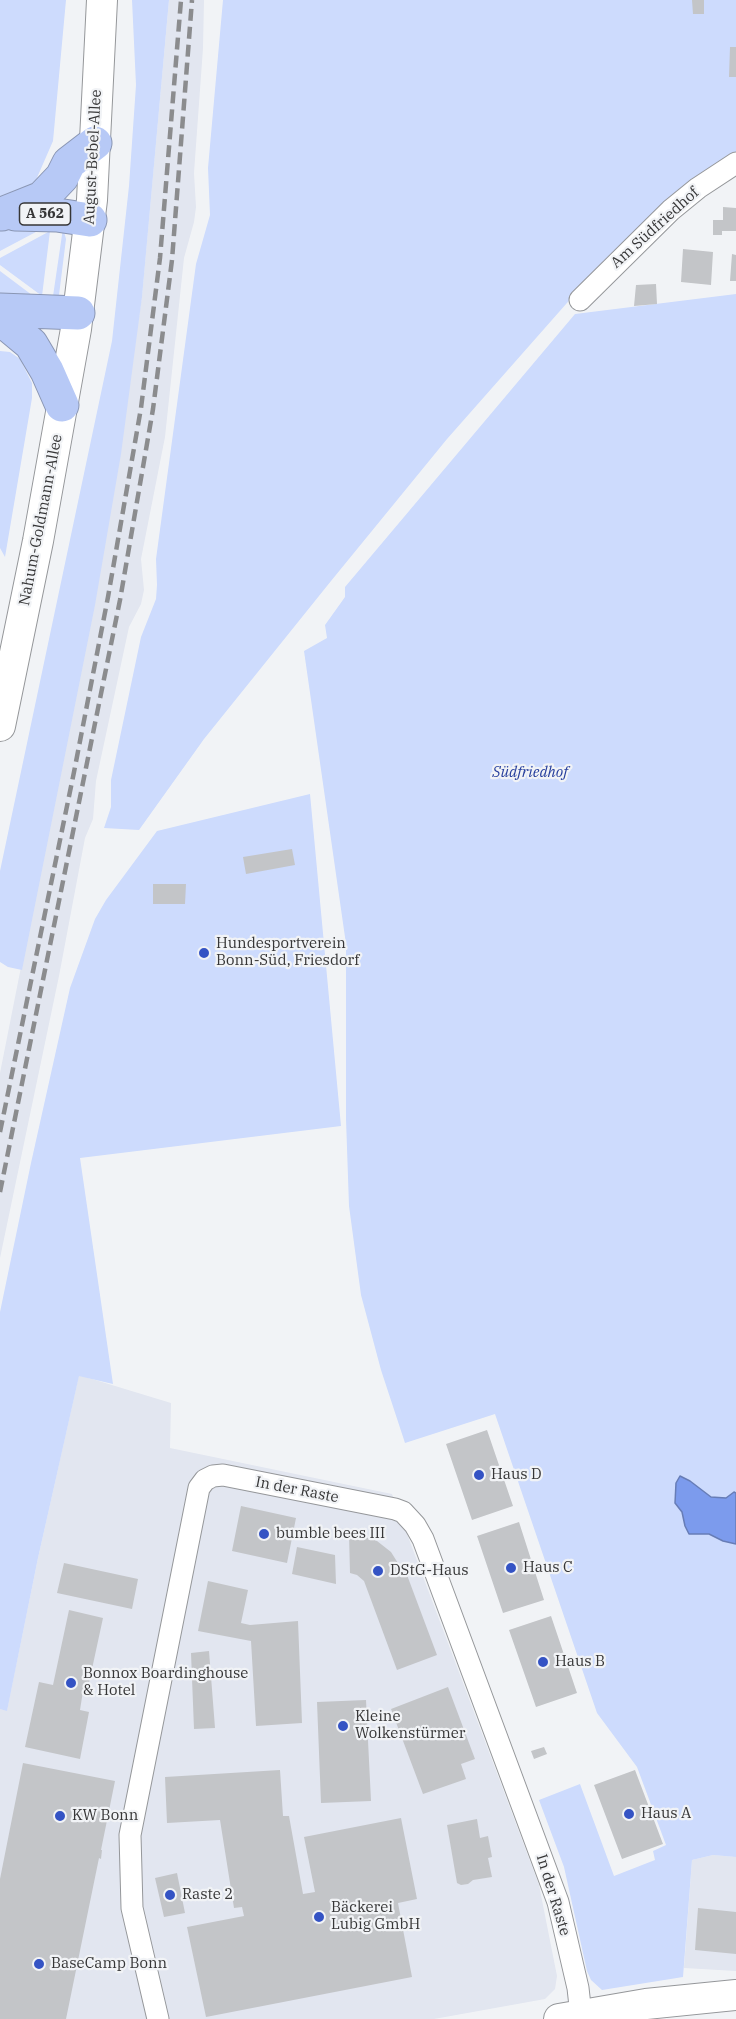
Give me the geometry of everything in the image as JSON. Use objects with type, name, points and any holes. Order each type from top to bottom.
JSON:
[{"type":"highway","points":[[1,214],[42,198],[62,177],[69,163],[95,143]]},
{"type":"highway","name":"A 562","points":[[1,214],[57,214],[90,220]]},
{"type":"highway","points":[[0,310],[78,313]]},
{"type":"highway","points":[[0,323],[8,325],[31,344],[47,371],[62,405]]},
{"type":"main road","name":"August-Bebel-Allee","points":[[78,313],[90,220],[102,0]]},
{"type":"main road","name":"Nahum-Goldmann-Allee","points":[[0,726],[38,541],[78,313]]},
{"type":"main road","points":[[570,2017],[697,1998],[736,1995]]},
{"type":"street","name":"Am Südfriedhof","points":[[580,300],[671,210],[736,163]]},
{"type":"street","name":"In der Raste","points":[[158,2019],[132,1908],[130,1835],[199,1488],[205,1480],[223,1475],[395,1509],[403,1512],[415,1525],[423,1539],[558,1902],[578,1988],[570,2017]]},
{"type":"shaded area","points":[[169,0],[204,0],[194,173],[196,207],[194,222],[184,258],[165,437],[141,559],[144,590],[141,604],[129,627],[96,781],[93,819],[85,838],[59,976],[0,1258],[0,1073],[105,543],[142,296]]},
{"type":"shaded area","points":[[79,1375],[171,1403],[170,1448],[392,1494],[539,1885],[557,1976],[555,1989],[545,1999],[434,2019],[0,2019],[0,1709],[7,1710]]},
{"type":"shaded area","points":[[713,1855],[736,1857],[736,1971],[684,1968],[692,1860]]},
{"type":"green space","points":[[0,0],[66,0],[53,141],[36,180],[43,187],[0,205]]},
{"type":"green space","points":[[132,0],[169,0],[142,297],[121,454],[95,605],[22,970],[8,967],[0,962],[0,871],[112,341],[129,186],[136,85]]},
{"type":"green space","points":[[223,0],[736,0],[736,152],[669,202],[574,295],[447,439],[204,739],[139,830],[104,828],[111,807],[111,780],[141,637],[156,599],[156,559],[196,264],[210,215],[208,168]]},
{"type":"green space","points":[[13,223],[51,224],[0,251],[0,230]]},
{"type":"green space","points":[[63,228],[66,239],[59,295],[52,303]]},
{"type":"green space","points":[[50,231],[42,296],[0,265],[0,258]]},
{"type":"green space","points":[[0,271],[40,301],[0,299]]},
{"type":"green space","name":"Südfriedhof","points":[[736,294],[736,1857],[713,1855],[692,1860],[683,1977],[602,1990],[591,1980],[587,1971],[564,1867],[539,1800],[580,1784],[614,1876],[655,1860],[653,1851],[666,1845],[637,1767],[597,1713],[495,1414],[405,1443],[381,1370],[361,1295],[349,1206],[346,1119],[346,944],[304,651],[327,638],[325,625],[345,597],[345,587],[575,314]]},
{"type":"green space","points":[[0,351],[10,352],[20,359],[32,383],[32,398],[5,557],[0,548]]},
{"type":"green space","name":"Hundesportverein Bonn-Süd, Friesdorf","points":[[310,794],[341,1126],[80,1158],[113,1384],[79,1376],[38,1558],[7,1711],[0,1709],[0,1312],[70,988],[95,919],[106,900],[157,831]]},
{"type":"water","points":[[680,1476],[711,1497],[726,1498],[736,1493],[736,1544],[709,1534],[689,1534],[682,1512],[675,1503],[676,1483]]},
{"type":"building","points":[[692,0],[704,0],[704,14],[693,14]]},
{"type":"building","points":[[730,47],[736,47],[736,77],[729,77]]},
{"type":"building","points":[[723,207],[736,208],[736,231],[722,231],[722,235],[713,235],[713,220],[723,220]]},
{"type":"building","points":[[683,249],[713,252],[711,285],[681,282]]},
{"type":"building","points":[[732,254],[736,255],[736,281],[730,281]]},
{"type":"building","points":[[656,284],[657,304],[634,306],[636,285]]},
{"type":"building","points":[[292,849],[295,865],[246,874],[243,857]]},
{"type":"building","points":[[153,884],[186,884],[185,904],[153,904]]},
{"type":"building","name":"Haus D","points":[[487,1430],[513,1506],[472,1520],[446,1444]]},
{"type":"building","name":"bumble bees III","points":[[241,1506],[296,1518],[287,1563],[232,1551]]},
{"type":"building","name":"Haus C","points":[[519,1522],[544,1600],[503,1613],[477,1536]]},
{"type":"building","points":[[349,1534],[377,1541],[391,1552],[401,1568],[404,1567],[437,1655],[397,1670],[364,1581],[350,1573]]},
{"type":"building","points":[[297,1547],[335,1555],[336,1584],[292,1574]]},
{"type":"building","points":[[64,1563],[138,1579],[132,1609],[57,1593]]},
{"type":"building","points":[[208,1581],[248,1590],[241,1623],[250,1625],[298,1621],[302,1723],[256,1726],[251,1641],[198,1631]]},
{"type":"building","name":"Bonnox Boardinghouse & Hotel","points":[[69,1610],[103,1618],[87,1692],[83,1691],[80,1710],[89,1712],[80,1759],[25,1747],[39,1682],[53,1685]]},
{"type":"building","name":"Haus B","points":[[551,1616],[577,1693],[536,1707],[509,1630]]},
{"type":"building","points":[[209,1651],[215,1728],[194,1729],[191,1653]]},
{"type":"building","points":[[448,1687],[475,1759],[461,1764],[466,1779],[423,1794],[391,1709]]},
{"type":"building","points":[[366,1700],[371,1801],[321,1803],[317,1702]]},
{"type":"building","points":[[544,1747],[547,1754],[534,1759],[531,1751]]},
{"type":"building","points":[[23,1763],[115,1781],[101,1859],[99,1858],[66,2019],[0,2019],[0,1879]]},
{"type":"building","name":"Bäckerei Lubig GmbH","points":[[280,1770],[283,1816],[289,1816],[303,1894],[315,1892],[304,1837],[401,1818],[417,1899],[398,1903],[412,1977],[206,2017],[187,1927],[244,1916],[242,1907],[234,1908],[220,1820],[167,1823],[165,1777]]},
{"type":"building","name":"Haus A","points":[[635,1770],[663,1844],[622,1859],[594,1785]]},
{"type":"building","points":[[477,1819],[480,1838],[488,1836],[492,1857],[488,1858],[492,1877],[473,1880],[461,1885],[457,1883],[447,1825]]},
{"type":"building","name":"Raste 2","points":[[177,1873],[185,1913],[164,1917],[155,1878]]},
{"type":"building","points":[[698,1908],[736,1912],[736,1954],[695,1950]]},
{"type":"railway","points":[[0,1132],[74,772],[141,408],[160,258],[181,0]]},
{"type":"railway","points":[[0,1192],[120,600],[153,409],[172,260],[192,0]]},
{"type":"place","name":"Hundesportverein Bonn-Süd, Friesdorf","points":[[204,953]]},
{"type":"place","name":"Haus D","points":[[479,1475]]},
{"type":"place","name":"bumble bees III","points":[[264,1534]]},
{"type":"place","name":"Haus C","points":[[511,1568]]},
{"type":"place","name":"DStG-Haus","points":[[378,1571]]},
{"type":"place","name":"Haus B","points":[[543,1662]]},
{"type":"place","name":"Bonnox Boardinghouse & Hotel","points":[[71,1683]]},
{"type":"place","name":"Kleine Wolkenstürmer","points":[[343,1726]]},
{"type":"place","name":"Haus A","points":[[629,1814]]},
{"type":"place","name":"KW Bonn","points":[[60,1816]]},
{"type":"place","name":"Raste 2","points":[[170,1895]]},
{"type":"place","name":"Bäckerei Lubig GmbH","points":[[319,1917]]},
{"type":"place","name":"BaseCamp Bonn","points":[[39,1964]]}]
